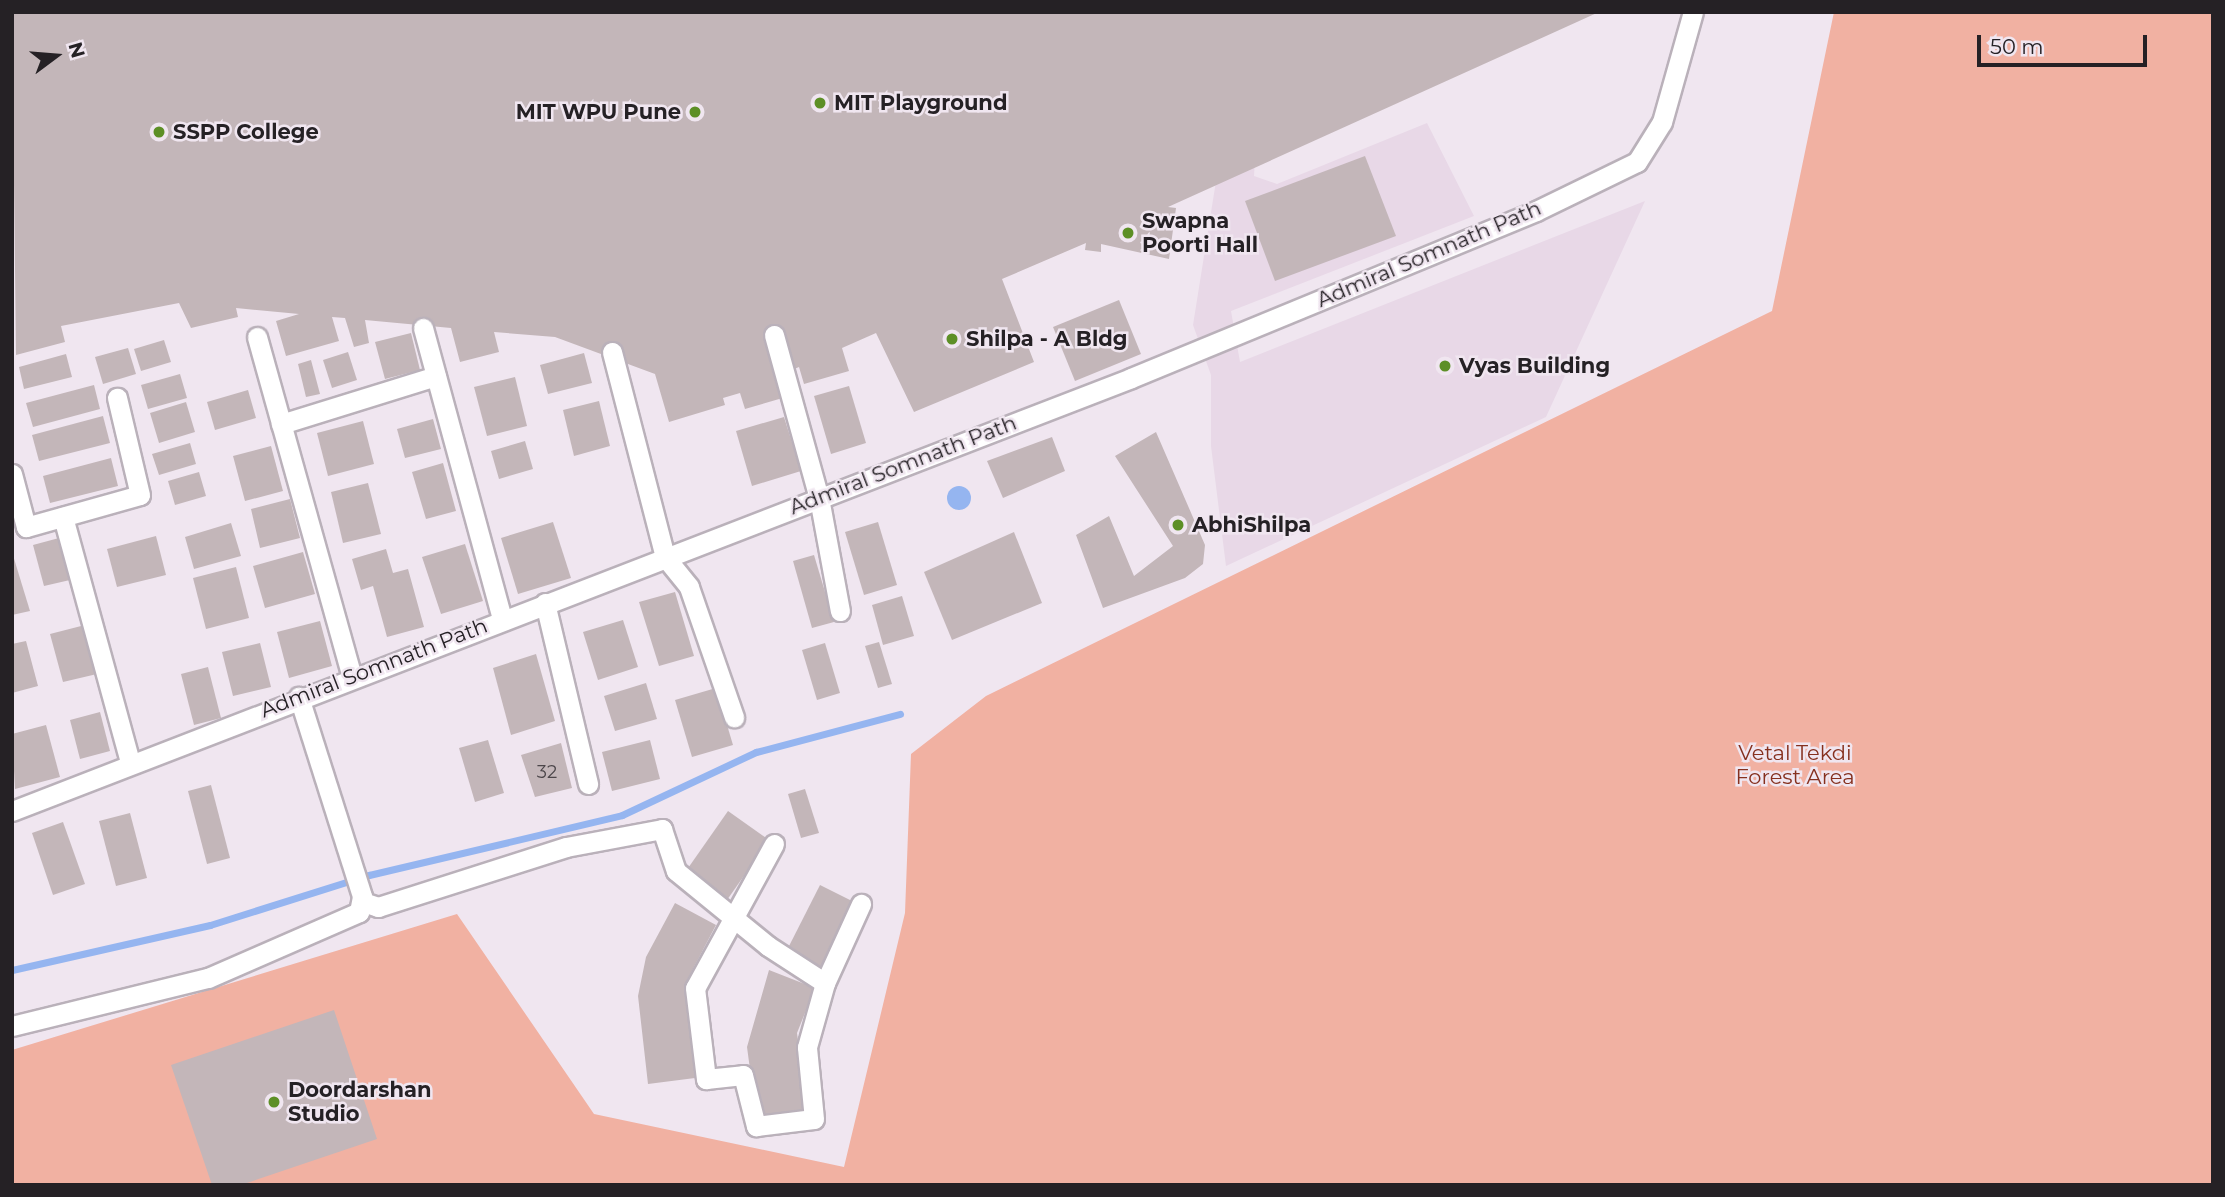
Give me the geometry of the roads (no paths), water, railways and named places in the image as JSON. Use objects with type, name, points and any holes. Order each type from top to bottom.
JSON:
[{"type":"street","name":"Admiral Somnath Path","points":[[12,811],[130,762],[1203,348],[1536,211],[1637,162],[1662,122],[1693,12]]},
{"type":"street","points":[[423,328],[502,619]]},
{"type":"street","points":[[774,335],[819,498],[840,611]]},
{"type":"street","points":[[257,337],[352,677]]},
{"type":"street","points":[[612,352],[665,556],[689,587],[734,717]]},
{"type":"street","points":[[281,424],[436,376]]},
{"type":"street","points":[[12,474],[26,527],[140,495],[117,398]]},
{"type":"street","points":[[63,517],[130,762]]},
{"type":"street","points":[[545,603],[588,784]]},
{"type":"street","points":[[12,1026],[208,978],[355,914],[362,899],[299,697]]},
{"type":"street","points":[[362,899],[377,907],[566,847],[662,829],[676,871],[733,917],[825,983]]},
{"type":"street","points":[[774,844],[695,988],[698,1043],[706,1079],[743,1075],[756,1126],[814,1119],[807,1047],[825,983],[861,904]]},
{"type":"water","points":[[959,486],[968,489],[971,498],[968,507],[959,510],[950,507],[947,498],[950,489]]},
{"type":"waterway","points":[[12,970],[210,925],[369,875],[622,815],[756,752],[900,714]]},
{"type":"place","name":"MIT Playground","points":[[820,103]]},
{"type":"place","name":"MIT WPU Pune","points":[[695,112]]},
{"type":"place","name":"SSPP College","points":[[159,132]]},
{"type":"place","name":"Swapna Poorti Hall","points":[[1128,233]]},
{"type":"place","name":"Shilpa - A Bldg","points":[[952,339]]},
{"type":"place","name":"Vyas Building","points":[[1445,366]]},
{"type":"place","name":"AbhiShilpa","points":[[1178,525]]},
{"type":"place","name":"Doordarshan Studio","points":[[274,1102]]},
{"type":"park label","name":"Vetal Tekdi Forest Area","points":[[1795,765]]}]
